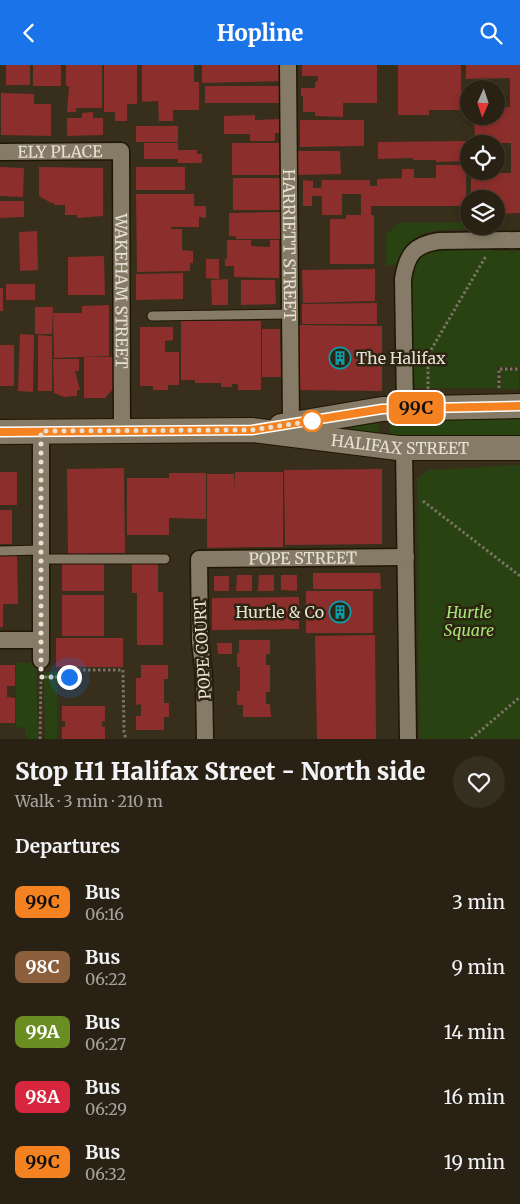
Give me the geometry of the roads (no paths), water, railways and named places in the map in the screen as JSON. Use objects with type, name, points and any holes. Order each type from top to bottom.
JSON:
[{"type":"street","name":"HARRIETT STREET","points":[[288,65],[291,425]]},
{"type":"street","name":"ELY PLACE","points":[[0,152],[120,151]]},
{"type":"street","name":"WAKEHAM STREET","points":[[120,151],[122,431]]},
{"type":"street","points":[[405,408],[403,279],[405,267],[413,250],[422,245],[438,241],[520,240]]},
{"type":"street","name":"HALIFAX STREET","points":[[0,432],[252,430],[382,409],[520,406]]},
{"type":"street","name":"HALIFAX STREET","points":[[252,430],[404,448],[520,448]]},
{"type":"street","points":[[41,431],[41,660]]},
{"type":"street","points":[[404,448],[408,739]]},
{"type":"street","name":"POPE STREET","points":[[199,559],[406,557]]},
{"type":"street","name":"POPE COURT","points":[[199,559],[200,641],[204,677],[204,739]]},
{"type":"street","points":[[0,640],[40,639]]},
{"type":"lane","points":[[152,316],[290,314]]},
{"type":"lane","points":[[0,551],[166,559]]},
{"type":"place","name":"The Halifax","points":[[340,358]]},
{"type":"place","name":"Hurtle & Co","points":[[340,612]]},
{"type":"park label","name":"Hurtle Square","points":[[469,621]]}]
